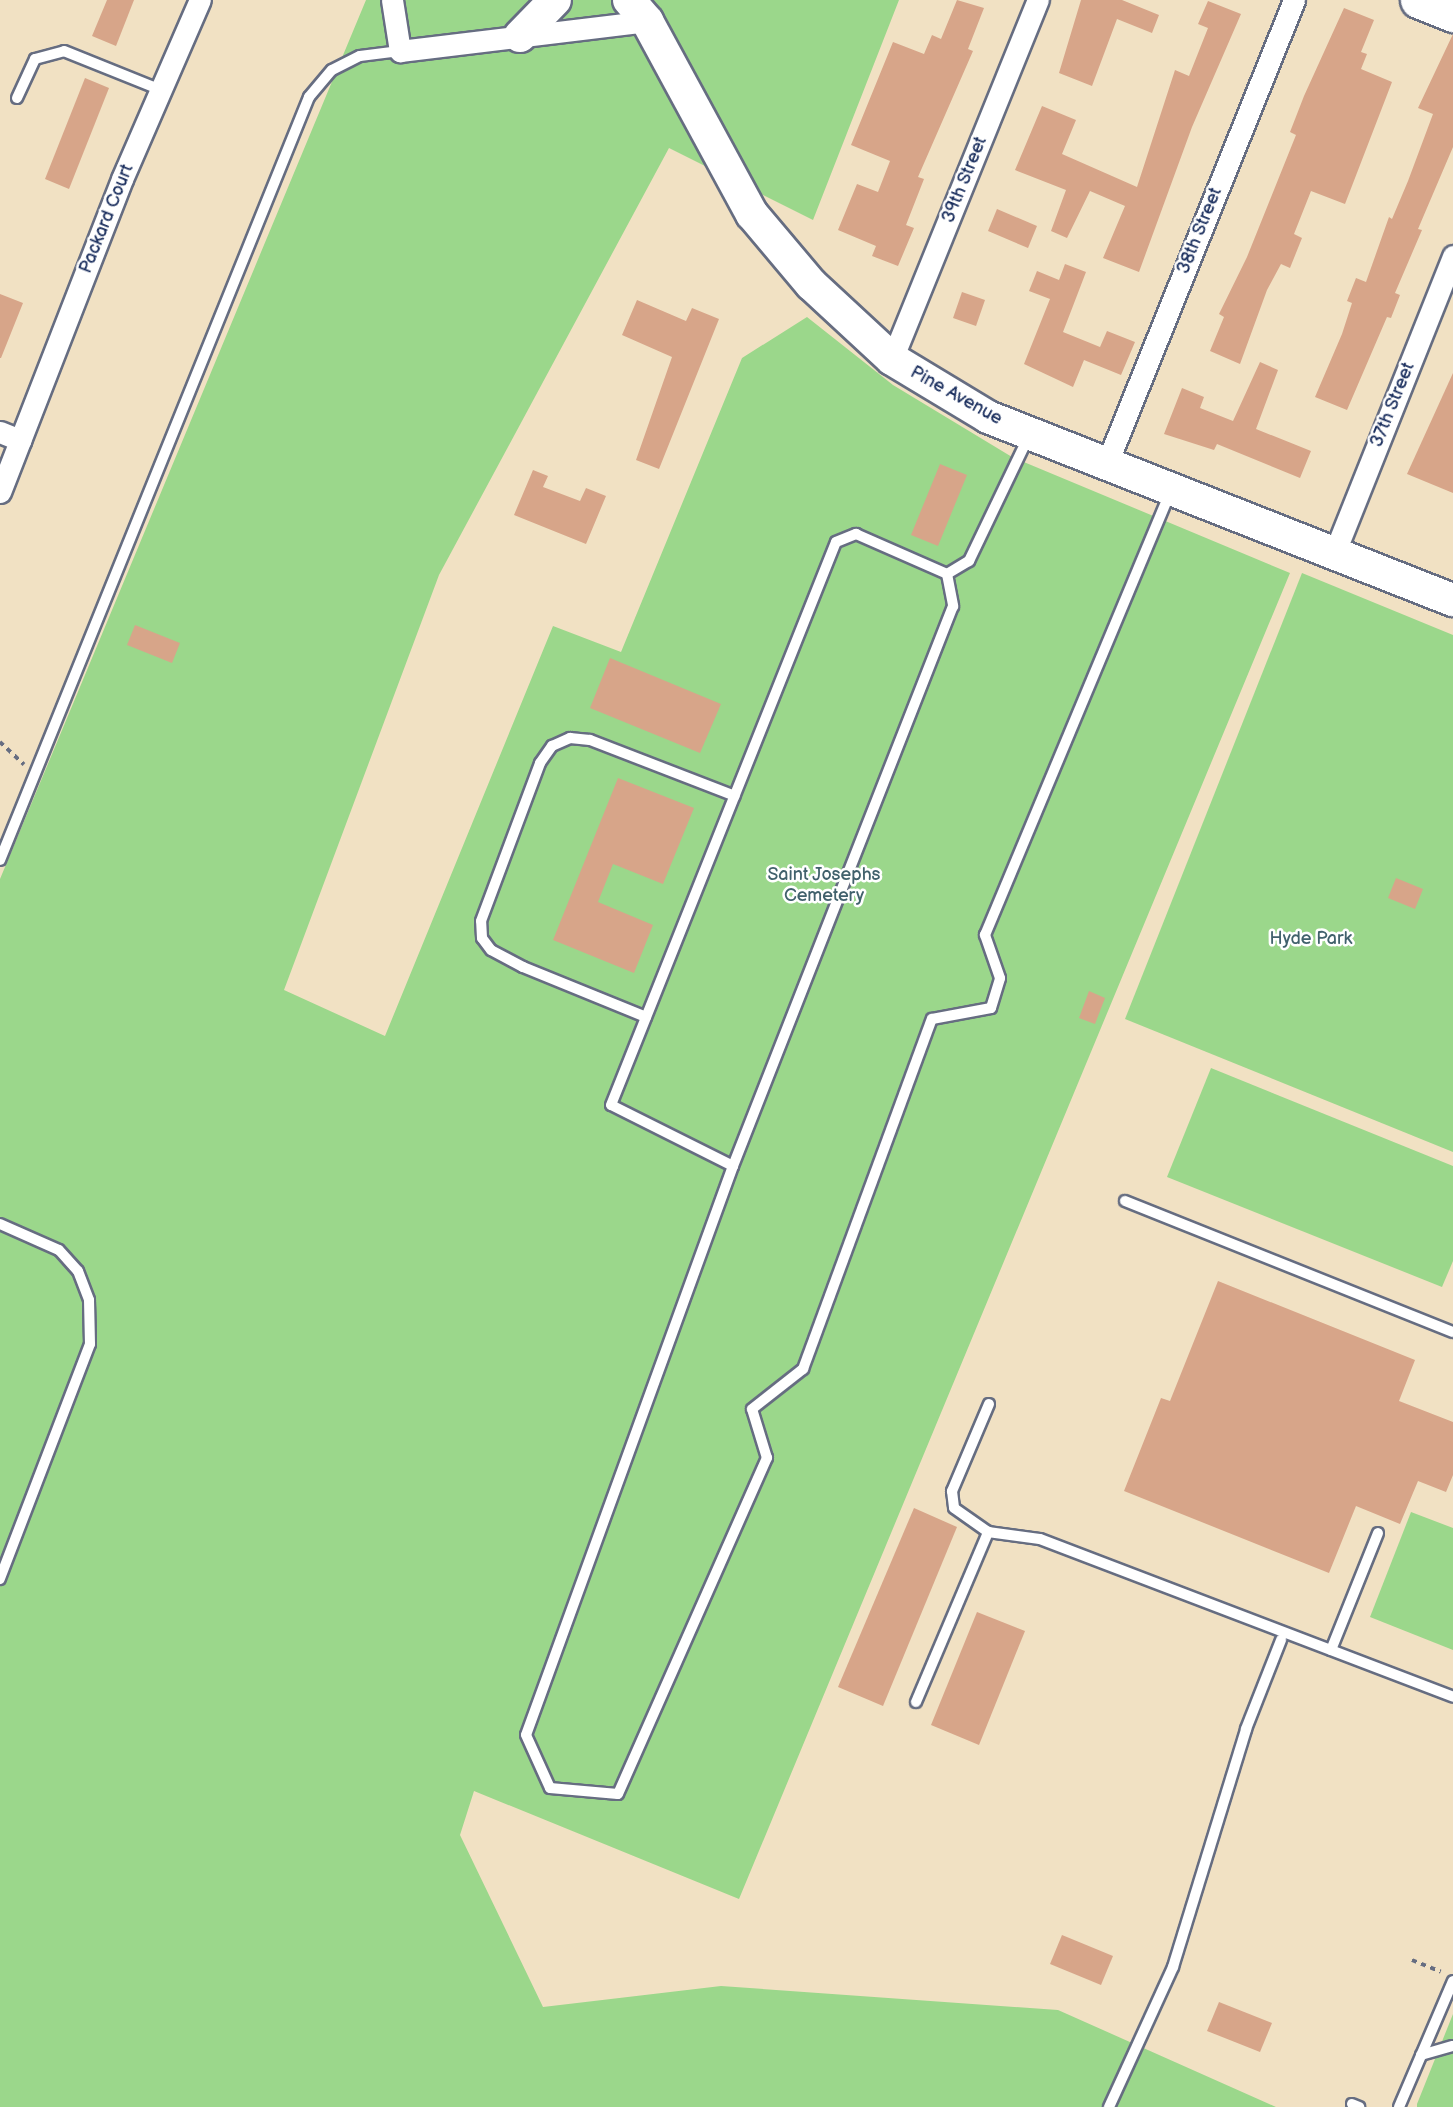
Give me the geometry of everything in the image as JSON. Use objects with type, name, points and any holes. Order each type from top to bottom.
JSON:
[{"type":"main road","points":[[520,36],[555,0]]},
{"type":"main road","points":[[1418,0],[1453,14]]},
{"type":"main road","name":"Pine Avenue","points":[[640,7],[752,214],[811,284],[892,359],[988,417],[1453,600]]},
{"type":"street","name":"Packard Court","points":[[0,492],[161,89],[200,0]]},
{"type":"street","points":[[392,0],[400,51],[520,36],[640,7]]},
{"type":"street","name":"39th Street","points":[[892,359],[1038,0]]},
{"type":"street","name":"38th Street","points":[[1107,463],[1294,0]]},
{"type":"street","name":"37th Street","points":[[1334,554],[1453,256]]},
{"type":"street","points":[[0,432],[20,440]]},
{"type":"lane","points":[[17,98],[35,59],[64,51],[161,89]]},
{"type":"lane","points":[[0,860],[309,97],[332,70],[351,61],[400,51]]},
{"type":"lane","points":[[947,574],[969,561],[1030,433]]},
{"type":"lane","points":[[947,574],[953,606],[733,1166],[526,1735],[550,1788],[618,1794],[767,1458],[752,1409],[803,1369],[932,1019],[991,1008],[1000,978],[985,935],[1172,489]]},
{"type":"lane","points":[[733,1166],[611,1105],[836,542],[856,534],[947,574]]},
{"type":"lane","points":[[646,1017],[523,967],[491,950],[482,938],[481,921],[540,763],[552,746],[570,738],[590,740],[734,796]]},
{"type":"lane","points":[[1125,1201],[1453,1332]]},
{"type":"lane","points":[[0,1224],[59,1251],[78,1271],[89,1300],[90,1344],[0,1579]]},
{"type":"lane","points":[[989,1404],[952,1491],[954,1508],[988,1532],[1040,1539],[1453,1697]]},
{"type":"lane","points":[[916,1703],[988,1532]]},
{"type":"lane","points":[[1331,1650],[1378,1533]]},
{"type":"lane","points":[[1109,2107],[1173,1968],[1246,1729],[1281,1640]]},
{"type":"lane","points":[[1399,2107],[1449,1977]]},
{"type":"lane","points":[[1421,2055],[1453,2046]]},
{"type":"path","points":[[0,742],[24,764]]},
{"type":"path","points":[[1412,1960],[1449,1977]]},
{"type":"green space","name":"Saint Josephs Cemetery","points":[[366,0],[899,0],[813,220],[669,148],[439,575],[284,990],[385,1036],[553,626],[621,652],[742,358],[807,317],[893,385],[1012,457],[1290,573],[739,1899],[474,1791],[460,1835],[543,2007],[721,1986],[1058,2010],[1276,2107],[0,2107],[0,879]]},
{"type":"green space","name":"Hyde Park","points":[[1302,573],[1453,635],[1453,1152],[1125,1019]]},
{"type":"green space","points":[[1211,1068],[1453,1166],[1453,1261],[1442,1287],[1167,1177]]},
{"type":"green space","points":[[1411,1512],[1453,1528],[1453,1650],[1370,1617]]},
{"type":"green space","points":[[1453,2014],[1453,2107],[1417,2107],[1417,2104]]},
{"type":"building","points":[[107,0],[134,0],[116,46],[92,36]]},
{"type":"building","points":[[957,0],[984,8],[968,49],[973,51],[918,177],[924,179],[906,225],[914,228],[898,266],[872,256],[876,246],[838,230],[857,184],[878,192],[890,161],[851,145],[893,42],[924,54],[932,35],[941,39]]},
{"type":"building","points":[[1081,0],[1122,0],[1159,15],[1152,33],[1117,19],[1092,86],[1059,73]]},
{"type":"building","points":[[1208,1],[1241,14],[1192,127],[1139,272],[1103,258],[1125,206],[1090,191],[1067,238],[1051,231],[1066,190],[1015,170],[1042,106],[1076,120],[1062,154],[1137,187],[1175,70],[1189,76],[1208,28],[1198,24]]},
{"type":"building","points":[[1344,8],[1374,20],[1361,52],[1367,54],[1361,69],[1392,82],[1345,204],[1311,191],[1294,234],[1302,238],[1290,268],[1281,264],[1267,290],[1240,364],[1210,351],[1224,317],[1219,314],[1247,257],[1296,135],[1290,132],[1304,96]]},
{"type":"building","points":[[1453,34],[1453,147],[1418,229],[1422,230],[1395,293],[1400,295],[1391,318],[1387,317],[1347,410],[1315,397],[1342,334],[1352,303],[1347,301],[1356,278],[1366,282],[1389,217],[1392,219],[1408,181],[1433,114],[1418,108]]},
{"type":"building","points":[[85,78],[109,88],[69,189],[45,179]]},
{"type":"building","points":[[997,209],[1037,226],[1028,248],[988,231]]},
{"type":"building","points":[[1065,264],[1086,272],[1063,332],[1100,347],[1107,331],[1135,342],[1121,375],[1084,360],[1073,387],[1024,364],[1050,299],[1029,291],[1037,271],[1059,280]]},
{"type":"building","points":[[962,292],[985,300],[976,326],[953,318]]},
{"type":"building","points":[[0,294],[23,303],[1,358],[0,358]]},
{"type":"building","points":[[637,300],[686,321],[692,308],[719,319],[659,469],[636,460],[672,357],[622,335]]},
{"type":"building","points":[[1260,362],[1278,370],[1256,429],[1311,451],[1300,478],[1217,444],[1214,450],[1164,434],[1182,388],[1204,397],[1200,408],[1233,421]]},
{"type":"building","points":[[1453,373],[1453,493],[1407,474]]},
{"type":"building","points":[[940,464],[967,475],[938,546],[911,535]]},
{"type":"building","points":[[533,470],[548,476],[543,487],[580,501],[586,488],[606,496],[586,544],[514,515]]},
{"type":"building","points":[[135,625],[180,643],[172,663],[127,645]]},
{"type":"building","points":[[610,658],[721,704],[700,753],[590,708]]},
{"type":"building","points":[[618,778],[694,808],[663,884],[613,864],[598,902],[653,925],[634,973],[553,940]]},
{"type":"building","points":[[1396,878],[1423,889],[1415,909],[1388,898]]},
{"type":"building","points":[[1089,991],[1105,998],[1095,1024],[1079,1018]]},
{"type":"building","points":[[1218,1281],[1415,1360],[1399,1401],[1453,1422],[1453,1475],[1446,1492],[1418,1481],[1400,1524],[1356,1506],[1329,1573],[1124,1491],[1161,1398],[1170,1401]]},
{"type":"building","points":[[914,1508],[957,1527],[883,1706],[838,1687]]},
{"type":"building","points":[[977,1612],[1025,1631],[979,1745],[931,1725]]},
{"type":"building","points":[[1062,1935],[1113,1956],[1101,1985],[1050,1964]]},
{"type":"building","points":[[1219,2002],[1272,2023],[1260,2052],[1207,2031]]}]
